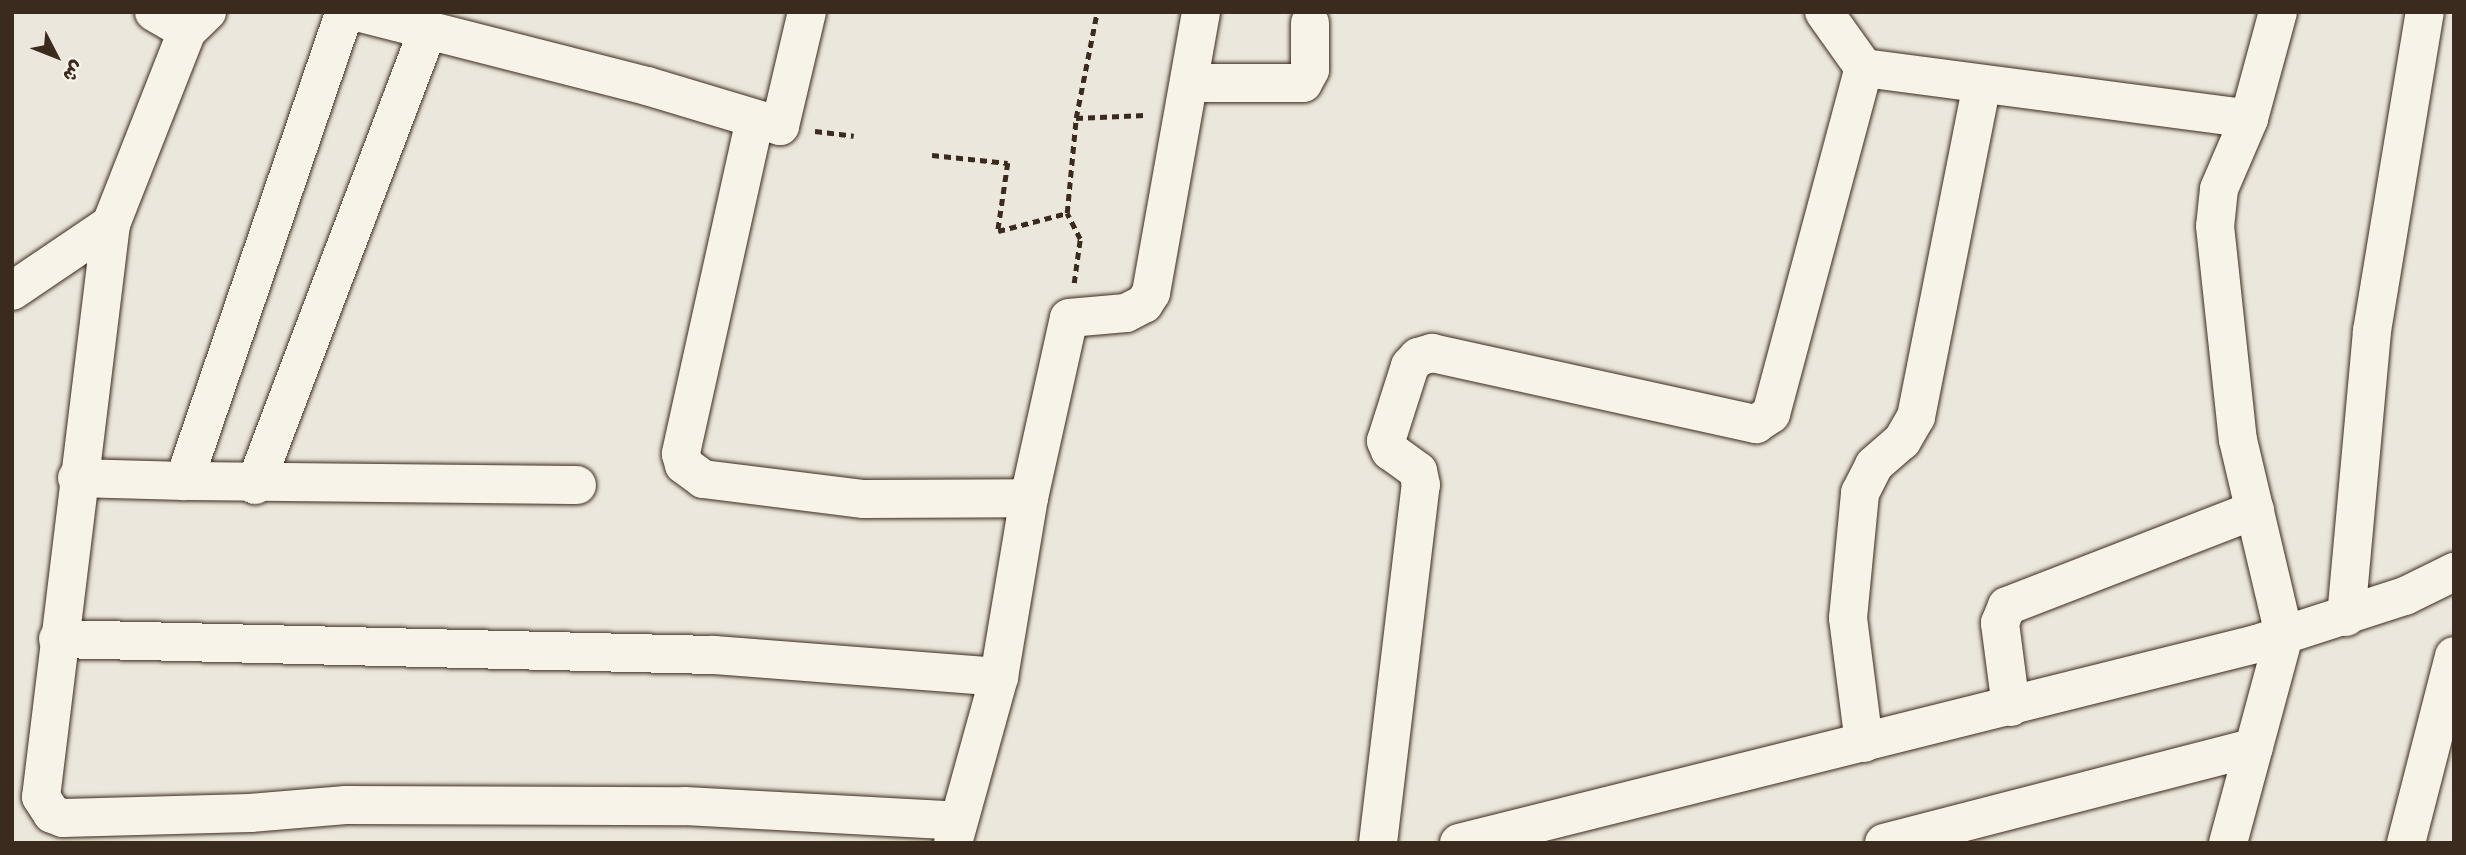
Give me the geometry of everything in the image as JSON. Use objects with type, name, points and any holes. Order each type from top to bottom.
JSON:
[{"type":"street","points":[[154,12],[197,21],[111,224],[58,639],[41,797],[47,810],[63,818],[346,805],[671,806],[956,832],[999,677],[1029,498],[1069,318],[1126,313],[1144,304],[1151,293],[1200,12]]},
{"type":"street","points":[[184,481],[345,12]]},
{"type":"street","points":[[357,12],[428,29],[780,127],[807,12]]},
{"type":"street","points":[[1824,12],[1864,68],[2249,119]]},
{"type":"street","points":[[2228,843],[2284,635],[2238,440],[2227,364],[2215,226],[2219,189],[2249,119],[2278,12]]},
{"type":"street","points":[[2346,617],[2372,331],[2426,12]]},
{"type":"street","points":[[1185,97],[1303,83],[1310,70],[1310,23]]},
{"type":"street","points":[[256,485],[428,29]]},
{"type":"street","points":[[1378,843],[1421,485],[1418,471],[1390,451],[1386,441],[1410,366],[1432,353],[1756,424],[1763,421],[1771,414],[1864,68]]},
{"type":"street","points":[[1864,743],[1847,618],[1860,493],[1874,465],[1902,441],[1916,417],[1982,84]]},
{"type":"street","points":[[755,119],[681,454],[684,466],[703,479],[864,499],[1029,498]]},
{"type":"street","points":[[12,291],[111,224]]},
{"type":"street","points":[[77,478],[256,485],[577,485]]},
{"type":"street","points":[[2011,707],[2000,623],[2007,606],[2255,510]]},
{"type":"street","points":[[1459,843],[2011,707],[2284,635],[2405,596],[2454,572]]},
{"type":"street","points":[[2405,596],[2454,590]]},
{"type":"street","points":[[58,639],[714,655],[999,677]]},
{"type":"street","points":[[2406,843],[2454,656]]},
{"type":"street","points":[[1884,843],[2253,747]]},
{"type":"path","points":[[1069,318],[1080,239],[1067,213],[1076,118],[1097,12]]},
{"type":"path","points":[[1076,118],[1185,97]]},
{"type":"path","points":[[932,155],[1008,163],[998,232],[1067,213]]}]
